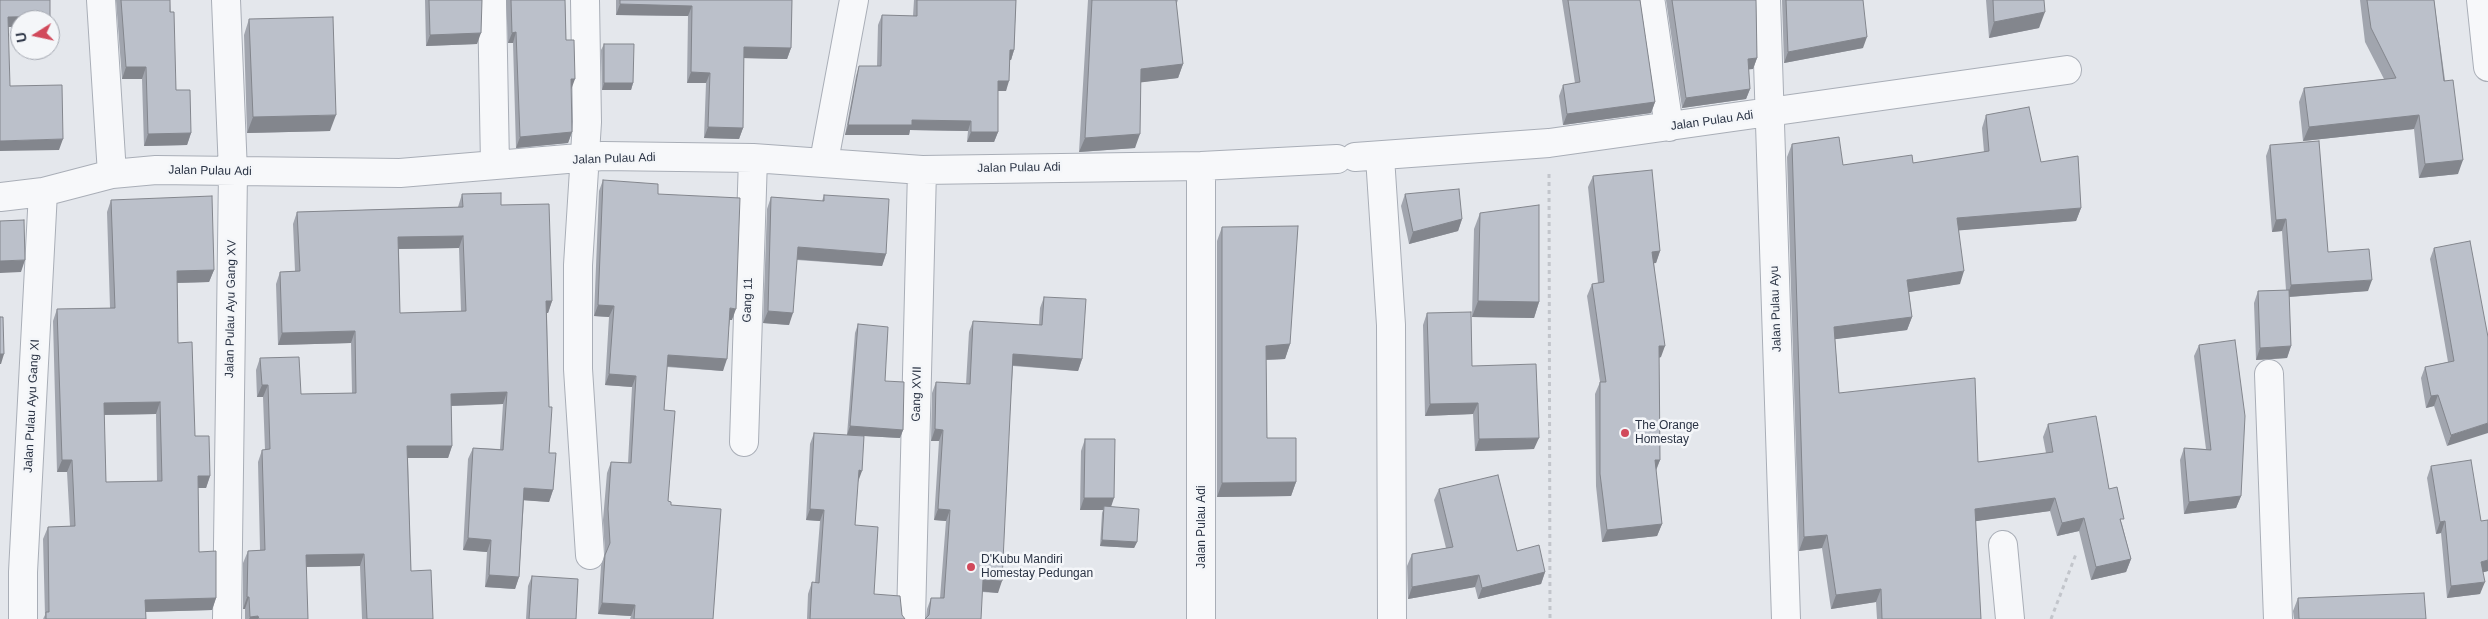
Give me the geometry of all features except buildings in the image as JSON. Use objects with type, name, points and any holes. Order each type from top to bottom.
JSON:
[{"type":"street","points":[[101,0],[112,174]]},
{"type":"street","name":"Jalan Pulau Ayu Gang XV","points":[[226,0],[233,172],[227,619]]},
{"type":"street","points":[[492,0],[495,165]]},
{"type":"street","points":[[585,0],[587,122],[583,158],[578,265],[578,369],[590,555]]},
{"type":"street","points":[[824,161],[854,0]]},
{"type":"street","name":"Jalan Pulau Ayu","points":[[1766,0],[1768,114],[1786,619]]},
{"type":"street","points":[[2481,0],[2488,68]]},
{"type":"street","points":[[1651,4],[1669,127]]},
{"type":"street","name":"Jalan Pulau Adi","points":[[0,197],[44,192],[112,174],[156,170],[400,173],[603,156],[824,161],[922,170],[1201,166],[1357,158],[1549,143],[1768,114],[2067,70]]},
{"type":"street","name":"Gang 11","points":[[744,442],[752,158]]},
{"type":"street","points":[[1357,158],[1391,325],[1392,619]]},
{"type":"street","name":"Jalan Pulau Adi","points":[[1201,166],[1201,619]]},
{"type":"street","name":"Gang XVII","points":[[911,619],[922,170]]},
{"type":"street","name":"Jalan Pulau Ayu Gang XI","points":[[23,619],[23,572],[44,192]]},
{"type":"street","points":[[2268,374],[2278,619]]},
{"type":"street","points":[[2003,546],[2010,619]]},
{"type":"path","points":[[1549,143],[1550,619]]},
{"type":"path","points":[[2051,619],[2076,554]]},
{"type":"place","name":"The Orange Homestay","points":[[1625,433]]},
{"type":"place","name":"D'Kubu Mandiri Homestay Pedungan","points":[[971,567]]}]
